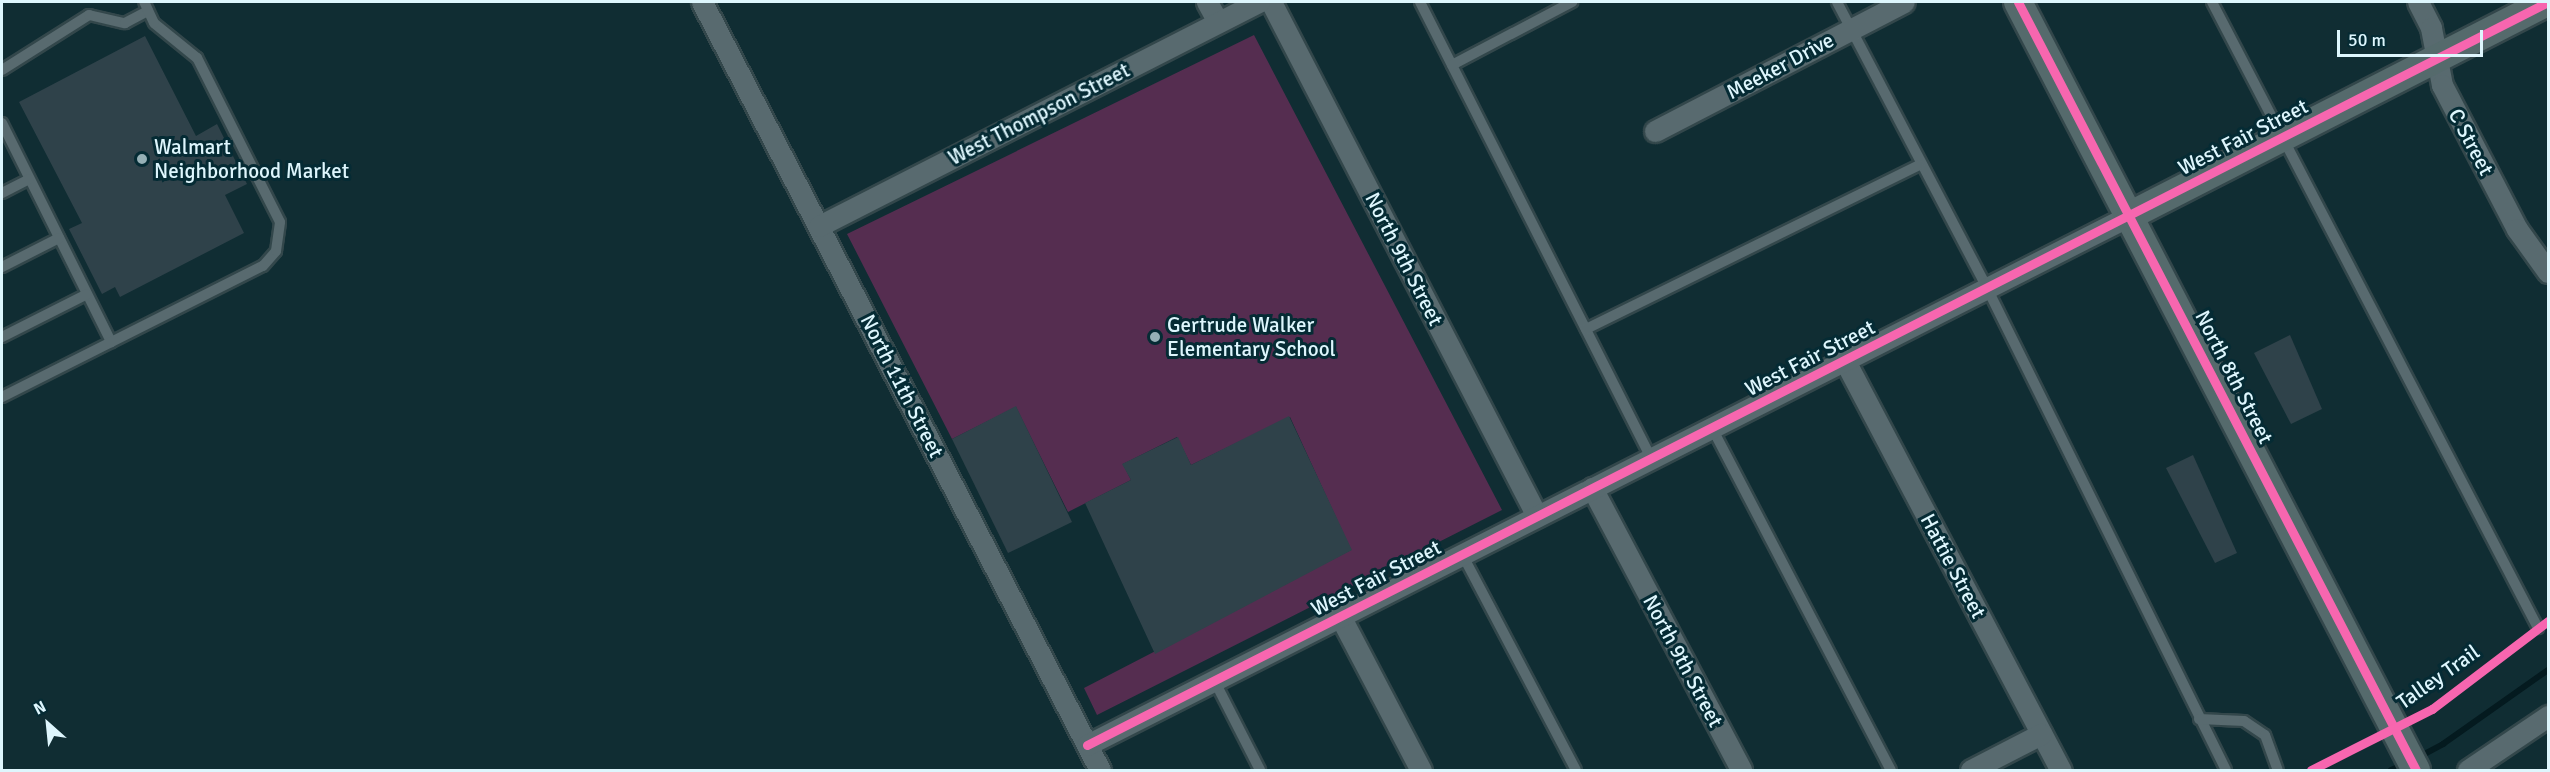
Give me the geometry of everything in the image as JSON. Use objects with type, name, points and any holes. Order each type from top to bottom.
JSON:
[{"type":"street","name":"North 11th Street","points":[[702,2],[1100,771]]},
{"type":"street","points":[[1207,2],[1218,22]]},
{"type":"street","name":"West Thompson Street","points":[[819,226],[1259,2]]},
{"type":"street","name":"North 9th Street","points":[[1271,2],[1537,516]]},
{"type":"street","name":"Meeker Drive","points":[[1655,131],[1904,2]]},
{"type":"street","name":"North 8th Street","points":[[2018,2],[2131,215],[2416,771]]},
{"type":"street","name":"C Street","points":[[2418,2],[2431,28],[2442,85],[2517,229],[2548,272]]},
{"type":"street","name":"West Fair Street","points":[[1087,745],[2548,2]]},
{"type":"street","name":"Hattie Street","points":[[1845,361],[2061,771]]},
{"type":"street","name":"North 9th Street","points":[[1592,488],[1741,771]]},
{"type":"street","points":[[1340,616],[1421,771]]},
{"type":"street","points":[[2468,771],[2548,716]]},
{"type":"street","points":[[1971,771],[2041,734]]},
{"type":"lane","points":[[1420,2],[1651,458]]},
{"type":"lane","points":[[1452,64],[1572,2]]},
{"type":"lane","points":[[1837,2],[1919,165],[1987,288],[2226,771]]},
{"type":"lane","points":[[2212,2],[2538,627]]},
{"type":"lane","points":[[2,70],[90,15],[124,23],[146,6],[154,23],[197,58],[280,222],[276,251],[263,266],[2,397]]},
{"type":"lane","points":[[3,129],[111,342]]},
{"type":"lane","points":[[1586,329],[1919,165]]},
{"type":"lane","points":[[2,193],[29,179]]},
{"type":"lane","points":[[2,267],[59,238]]},
{"type":"lane","points":[[2,337],[87,294]]},
{"type":"lane","points":[[1712,428],[1890,771]]},
{"type":"lane","points":[[1462,554],[1576,771]]},
{"type":"lane","points":[[1214,680],[1260,771]]},
{"type":"lane","points":[[2199,718],[2244,721],[2265,735],[2278,771]]},
{"type":"shaded area","name":"Gertrude Walker Elementary School","points":[[1254,35],[1502,510],[1097,715],[1084,688],[1351,550],[1290,417],[1191,465],[1177,437],[1123,464],[1131,480],[1068,512],[1016,407],[952,439],[847,234]]},
{"type":"building","name":"Walmart Neighborhood Market","points":[[145,36],[196,136],[217,124],[247,184],[225,195],[244,233],[120,297],[115,287],[102,294],[69,229],[82,223],[19,102]]},
{"type":"building","points":[[2290,335],[2322,409],[2291,424],[2254,353]]},
{"type":"building","points":[[1016,406],[1072,522],[1008,553],[952,439]]},
{"type":"building","points":[[1289,416],[1352,550],[1155,654],[1085,503],[1131,480],[1122,464],[1178,437],[1191,465]]},
{"type":"building","points":[[2193,455],[2237,553],[2215,563],[2166,468]]},
{"type":"waterway","points":[[2417,758],[2443,744],[2548,670]]},
{"type":"waterway","points":[[2391,770],[2405,764]]},
{"type":"cycle path","points":[[2018,2],[2416,770]]},
{"type":"cycle path","points":[[1087,745],[2548,2]]},
{"type":"cycle path","name":"Talley Trail","points":[[2311,770],[2432,709],[2548,621]]},
{"type":"place","name":"Walmart Neighborhood Market","points":[[142,159]]},
{"type":"place","name":"Gertrude Walker Elementary School","points":[[1155,337]]}]
